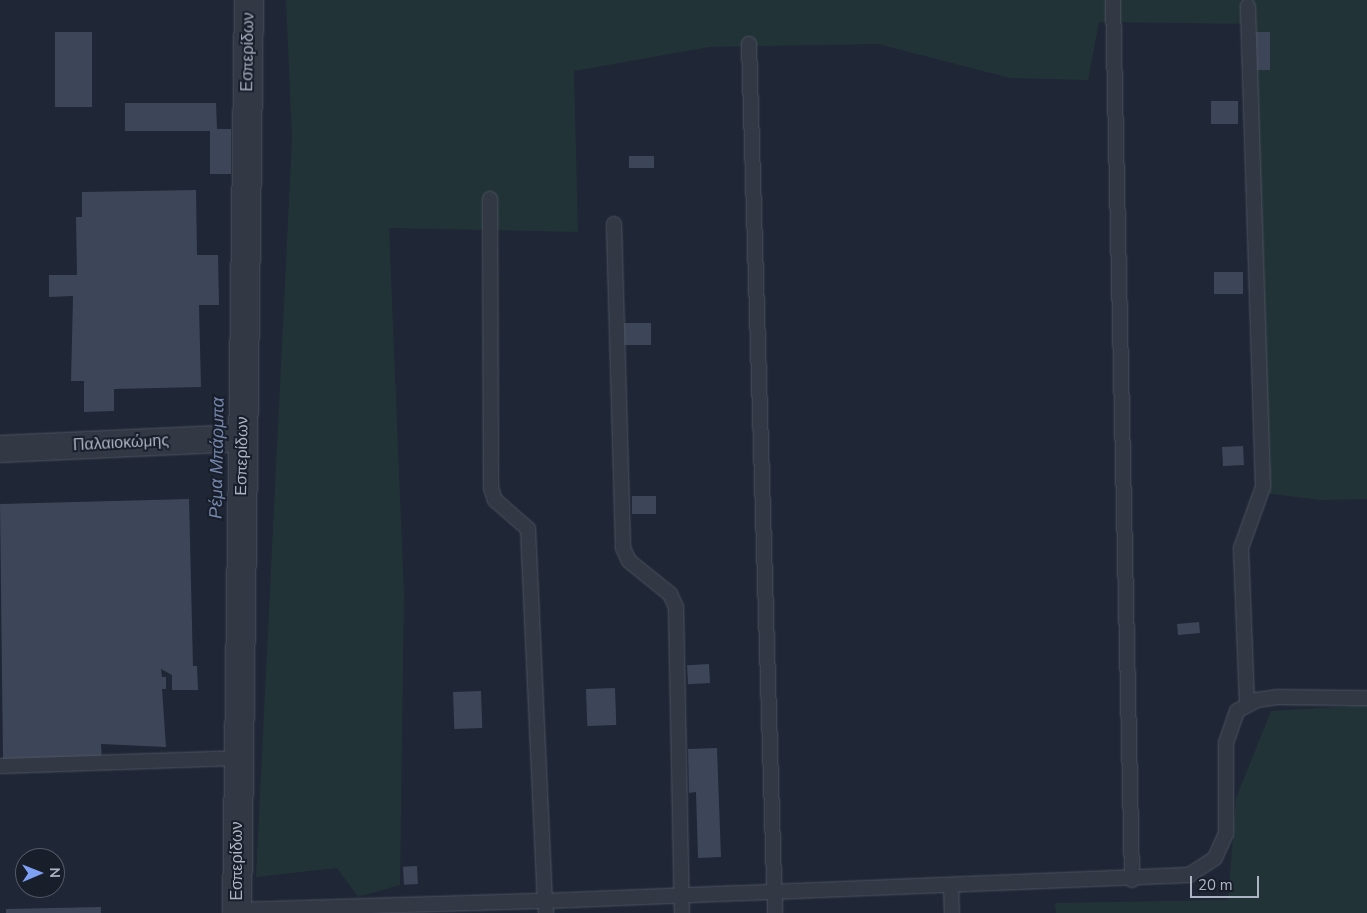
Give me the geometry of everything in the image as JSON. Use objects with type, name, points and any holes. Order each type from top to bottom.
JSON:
[{"type":"street","name":"Εσπερίδων","points":[[237,912],[248,0]]},
{"type":"street","name":"Παλαιοκώμης","points":[[0,448],[242,438]]},
{"type":"lane","points":[[1114,0],[1132,880]]},
{"type":"lane","points":[[1247,704],[1241,548],[1263,487],[1248,6]]},
{"type":"lane","points":[[749,44],[775,913]]},
{"type":"lane","points":[[490,200],[491,488],[495,500],[525,522],[529,532],[546,907]]},
{"type":"lane","points":[[614,224],[623,548],[630,561],[670,594],[676,607],[682,913]]},
{"type":"lane","points":[[237,912],[546,907],[681,894],[1132,880],[1189,876],[1215,858],[1226,833],[1230,722],[1247,704],[1279,697],[1367,698]]},
{"type":"lane","points":[[0,766],[238,758]]},
{"type":"lane","points":[[951,886],[952,913]]},
{"type":"shaded area","points":[[286,0],[1367,0],[1367,499],[1321,500],[1265,493],[1250,24],[1099,22],[1088,80],[1010,78],[878,44],[709,47],[574,71],[578,232],[389,228],[404,594],[400,885],[358,897],[337,868],[256,877],[292,139]]},
{"type":"shaded area","points":[[1367,705],[1367,913],[1056,913],[1055,903],[1228,900],[1236,798],[1271,711]]},
{"type":"building","points":[[55,32],[92,32],[92,107],[55,107]]},
{"type":"building","points":[[1254,32],[1270,32],[1270,70],[1254,70]]},
{"type":"building","points":[[1211,101],[1238,101],[1238,124],[1211,124]]},
{"type":"building","points":[[125,103],[216,103],[217,129],[231,129],[231,174],[210,174],[210,131],[125,131]]},
{"type":"building","points":[[629,156],[654,156],[654,168],[629,168]]},
{"type":"building","points":[[196,190],[197,255],[218,255],[219,305],[199,305],[201,387],[114,389],[114,411],[84,412],[84,381],[71,381],[73,296],[49,297],[49,275],[77,275],[76,217],[82,217],[82,192]]},
{"type":"building","points":[[1214,272],[1243,272],[1243,294],[1214,294]]},
{"type":"building","points":[[623,323],[651,323],[651,345],[623,345]]},
{"type":"building","points":[[1243,446],[1244,465],[1223,466],[1222,447]]},
{"type":"building","points":[[632,496],[656,496],[656,514],[632,514]]},
{"type":"building","points":[[189,499],[193,666],[197,666],[198,690],[172,690],[172,675],[161,669],[162,677],[166,677],[166,689],[162,689],[166,747],[101,744],[102,760],[3,761],[0,504]]},
{"type":"building","points":[[1199,622],[1200,633],[1178,635],[1177,624]]},
{"type":"building","points":[[709,664],[710,683],[688,684],[687,665]]},
{"type":"building","points":[[615,688],[616,725],[587,726],[586,689]]},
{"type":"building","points":[[481,691],[482,728],[454,729],[453,692]]},
{"type":"building","points":[[717,748],[721,857],[698,858],[696,792],[689,793],[688,749]]},
{"type":"building","points":[[417,866],[418,884],[404,885],[403,867]]},
{"type":"building","points":[[101,907],[101,913],[6,913],[6,909]]},
{"type":"water label","name":"Ρέμα Μπάρμπα","points":[[217,458]]}]
